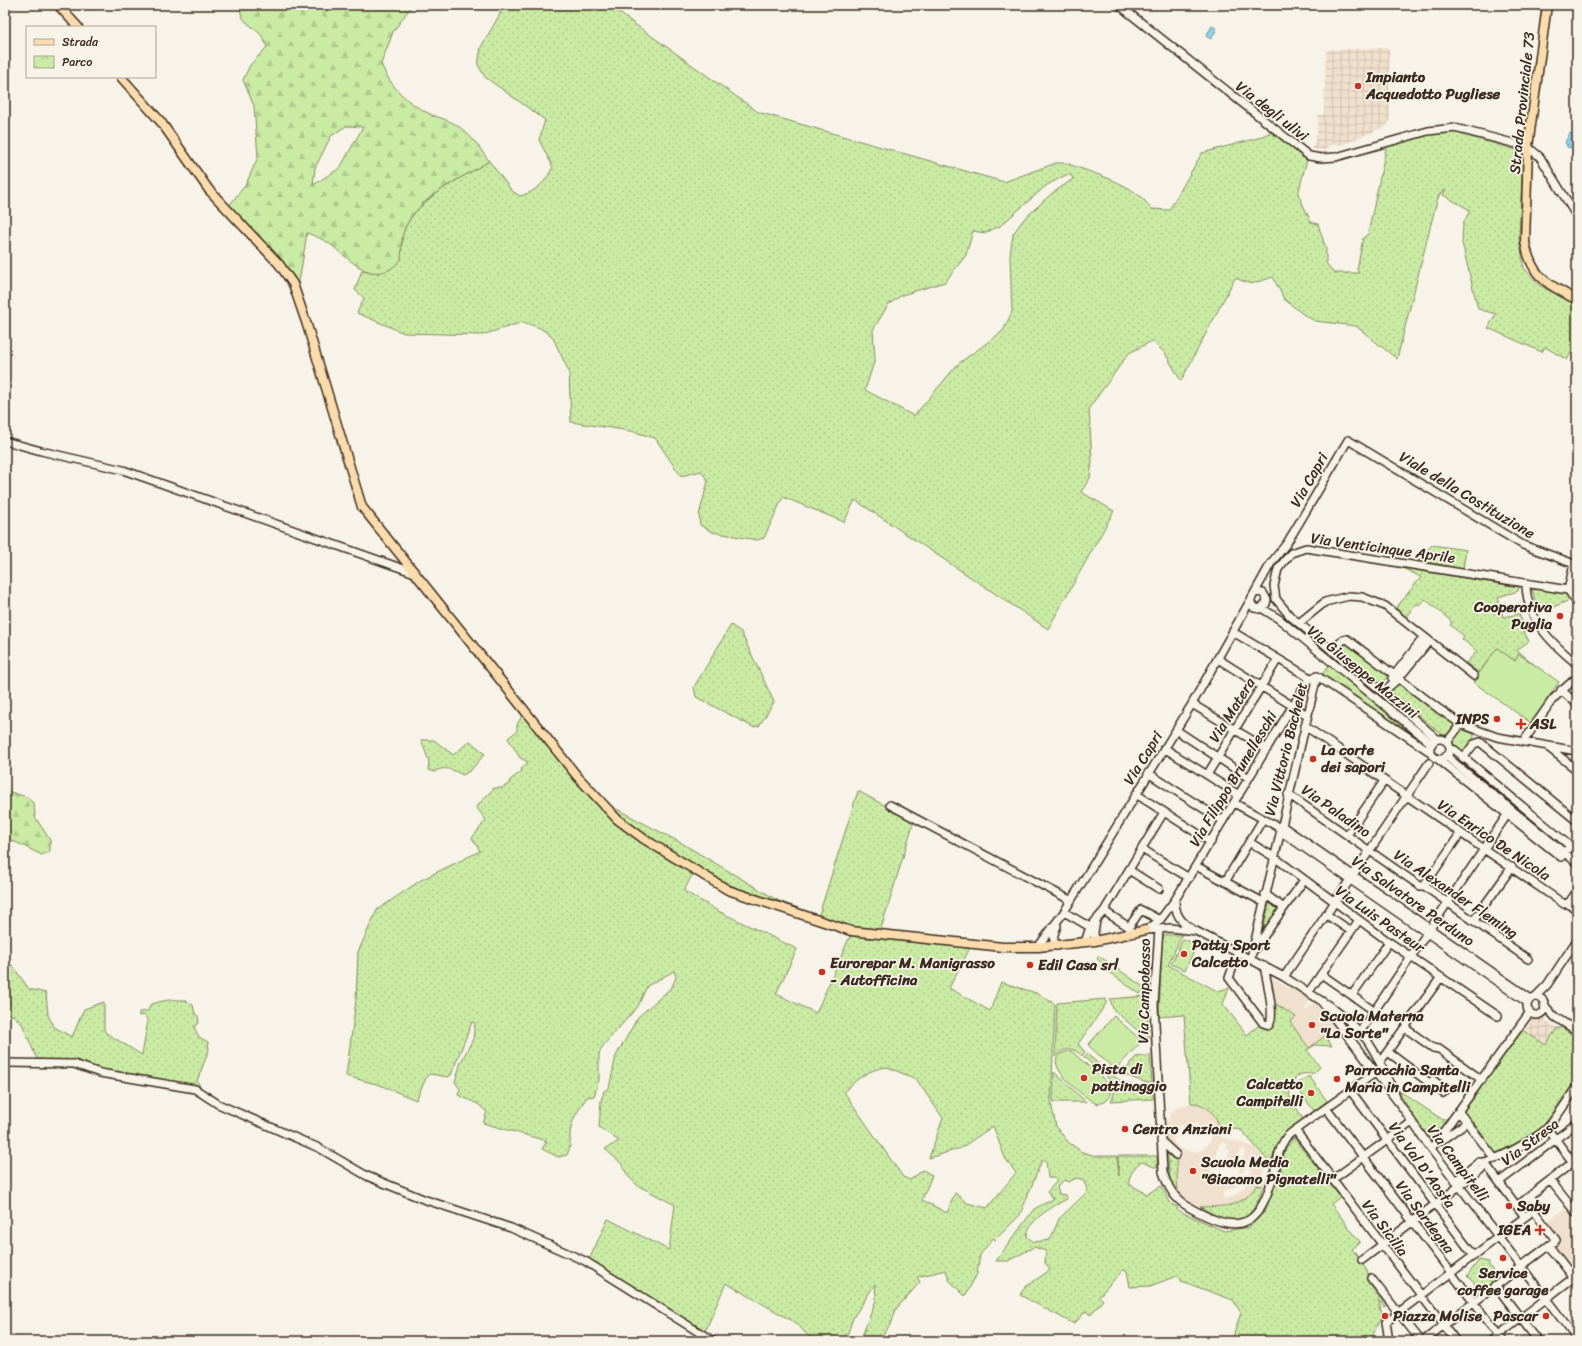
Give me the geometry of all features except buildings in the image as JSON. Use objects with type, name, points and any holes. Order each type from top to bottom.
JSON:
[{"type":"main road","points":[[58,5],[77,26]]},
{"type":"main road","name":"Strada Provinciale 73","points":[[1548,5],[1528,147],[1525,242],[1528,257],[1539,277],[1577,300]]},
{"type":"main road","points":[[122,78],[161,122],[209,190],[279,264],[290,280],[307,325],[362,507],[577,776],[606,808],[644,839],[728,890],[851,932],[1003,947],[1038,947],[1095,941],[1130,931],[1146,930]]},
{"type":"street","name":"Via degli ulivi","points":[[1119,5],[1308,156],[1321,158],[1336,157],[1428,131],[1455,128],[1528,147]]},
{"type":"street","points":[[1528,147],[1540,157],[1577,216]]},
{"type":"street","name":"Viale della Costituzione","points":[[1348,440],[1523,545],[1575,565]]},
{"type":"street","name":"Via Capri","points":[[1038,947],[1062,914],[1192,704],[1250,601],[1252,594],[1256,592],[1266,573],[1302,518],[1348,440]]},
{"type":"street","points":[[5,441],[41,452],[123,470],[415,573]]},
{"type":"street","name":"Via Venticinque Aprile","points":[[1435,753],[1383,692],[1298,623],[1276,599],[1274,586],[1278,569],[1291,553],[1306,548],[1568,590]]},
{"type":"street","points":[[1575,565],[1568,590],[1577,603]]},
{"type":"street","points":[[1266,573],[1266,598]]},
{"type":"street","points":[[1526,583],[1528,597],[1539,627],[1547,638],[1577,664]]},
{"type":"street","points":[[1256,592],[1263,593],[1266,598]]},
{"type":"street","points":[[1298,623],[1325,602],[1349,596],[1362,597],[1385,606],[1474,676]]},
{"type":"street","name":"Via Capri","points":[[1234,630],[1250,610],[1266,604],[1266,598]]},
{"type":"street","name":"Via Giuseppe Mazzini","points":[[1266,598],[1271,609],[1279,620]]},
{"type":"street","points":[[1250,601],[1257,608]]},
{"type":"street","name":"Via Giuseppe Mazzini","points":[[1257,608],[1264,610],[1279,620],[1435,753],[1577,862]]},
{"type":"street","points":[[1234,630],[1278,659],[1313,677],[1435,753],[1507,815],[1561,857],[1570,846],[1450,749],[1448,741],[1443,738],[1435,753],[1284,977]]},
{"type":"street","points":[[1332,651],[1343,640],[1347,639],[1461,724],[1483,733],[1523,742],[1577,751]]},
{"type":"street","points":[[1383,692],[1426,639]]},
{"type":"street","points":[[1218,659],[1308,715]]},
{"type":"street","name":"Via Matera","points":[[1207,775],[1278,659]]},
{"type":"street","name":"Via Filippo Brunelleschi","points":[[1146,930],[1160,920],[1175,900],[1293,705],[1313,677]]},
{"type":"street","name":"Via Vittorio Bachelet","points":[[1251,956],[1288,794],[1308,715],[1313,677]]},
{"type":"street","points":[[1523,742],[1553,699],[1561,690],[1577,677]]},
{"type":"street","points":[[1561,690],[1577,704]]},
{"type":"street","points":[[1192,704],[1267,749]]},
{"type":"street","points":[[1448,741],[1461,724]]},
{"type":"street","name":"Via Enrico De Nicola","points":[[1305,726],[1460,834],[1564,904],[1568,904],[1577,910]]},
{"type":"street","points":[[1176,730],[1249,778]]},
{"type":"street","points":[[1463,758],[1474,744],[1480,742],[1577,821]]},
{"type":"street","points":[[1547,746],[1577,770]]},
{"type":"street","points":[[1164,748],[1239,795]]},
{"type":"street","points":[[1435,753],[1450,749]]},
{"type":"street","points":[[1148,773],[1223,821]]},
{"type":"street","points":[[1347,835],[1384,781]]},
{"type":"street","points":[[1136,794],[1211,842]]},
{"type":"street","name":"Via Paladino","points":[[1288,794],[1370,850]]},
{"type":"street","name":"Via Vittorio Bachelet","points":[[1234,803],[1280,828]]},
{"type":"street","points":[[890,805],[1070,900]]},
{"type":"street","points":[[1085,942],[1090,927],[1104,911],[1164,812]]},
{"type":"street","points":[[1360,1032],[1410,956],[1507,815]]},
{"type":"street","points":[[1225,882],[1263,819]]},
{"type":"street","name":"Via Salvatore Perduno","points":[[1280,828],[1428,931],[1531,1000],[1544,1003]]},
{"type":"street","points":[[1424,886],[1460,834]]},
{"type":"street","name":"Via Luis Pasteur","points":[[1249,842],[1274,857],[1334,903],[1498,1016]]},
{"type":"street","points":[[1142,848],[1189,878]]},
{"type":"street","name":"Via Alexander Fleming","points":[[1370,850],[1420,886],[1424,886],[1448,902],[1528,959]]},
{"type":"street","points":[[1196,866],[1264,902]]},
{"type":"street","points":[[1474,920],[1512,868]]},
{"type":"street","points":[[1129,870],[1159,889]]},
{"type":"street","points":[[1251,956],[1304,880]]},
{"type":"street","points":[[1568,904],[1577,891]]},
{"type":"street","points":[[1265,894],[1284,908]]},
{"type":"street","points":[[1165,928],[1175,910],[1175,900]]},
{"type":"street","points":[[1104,911],[1130,931],[1141,910],[1160,920]]},
{"type":"street","points":[[1175,910],[1181,920],[1196,931],[1238,953],[1251,956],[1264,966],[1284,977],[1339,1013],[1360,1032],[1380,1061],[1399,1103]]},
{"type":"street","points":[[1165,928],[1164,917],[1167,911]]},
{"type":"street","points":[[1062,914],[1090,927]]},
{"type":"street","name":"Via Capri","points":[[1057,946],[1053,941],[1053,936],[1062,914]]},
{"type":"street","name":"Via Luis Pasteur","points":[[1326,915],[1352,931]]},
{"type":"street","points":[[1308,993],[1359,920]]},
{"type":"street","points":[[1095,941],[1094,932],[1096,921]]},
{"type":"street","points":[[1146,930],[1165,928],[1196,931]]},
{"type":"street","name":"Via Campobasso","points":[[1165,928],[1154,1005],[1152,1046],[1155,1086],[1163,1172],[1168,1187],[1176,1199],[1189,1208],[1227,1225],[1250,1221],[1258,1212],[1272,1180],[1284,1140],[1295,1130],[1375,1073]]},
{"type":"street","points":[[1431,1149],[1460,1112],[1530,1012],[1531,1000],[1547,985],[1577,940]]},
{"type":"street","points":[[1352,995],[1389,942]]},
{"type":"street","points":[[1238,953],[1230,978],[1263,1022],[1268,1024],[1271,1020],[1270,1005],[1264,966]]},
{"type":"street","points":[[1321,974],[1374,1011]]},
{"type":"street","points":[[1370,1066],[1380,1061],[1388,1052],[1441,977]]},
{"type":"street","points":[[1540,1013],[1544,1003],[1547,985]]},
{"type":"street","name":"Via Campitelli","points":[[1321,1001],[1399,1103],[1431,1149],[1575,1338]]},
{"type":"street","points":[[1544,1003],[1555,1017]]},
{"type":"street","points":[[1530,1012],[1555,1017],[1577,1031]]},
{"type":"street","points":[[1404,1028],[1433,1048],[1439,1049],[1482,1080]]},
{"type":"street","points":[[1388,1052],[1431,1084]]},
{"type":"street","points":[[5,1063],[74,1064],[100,1073],[195,1089],[218,1104],[319,1148],[367,1176],[423,1199],[511,1228],[585,1261],[713,1341]]},
{"type":"street","name":"Via Val D'Aosta","points":[[1350,1090],[1474,1256]]},
{"type":"street","points":[[1362,1260],[1435,1205],[1457,1183],[1483,1168],[1485,1163],[1495,1159],[1547,1128],[1576,1090]]},
{"type":"street","name":"Via Sardegna","points":[[1326,1108],[1501,1338]]},
{"type":"street","points":[[1460,1112],[1495,1159]]},
{"type":"street","points":[[1332,1180],[1412,1122]]},
{"type":"street","points":[[1437,1143],[1467,1122]]},
{"type":"street","name":"Via Stresa","points":[[1499,1182],[1577,1123]]},
{"type":"street","points":[[1517,1206],[1550,1180],[1575,1163],[1555,1140],[1547,1128]]},
{"type":"street","name":"Via Sicilia","points":[[1295,1130],[1456,1341]]},
{"type":"street","points":[[1161,1141],[1176,1155]]},
{"type":"street","points":[[1485,1163],[1525,1217]]},
{"type":"street","points":[[1550,1180],[1577,1214]]},
{"type":"street","points":[[1389,1341],[1386,1322],[1450,1272],[1474,1256],[1538,1207],[1530,1196]]},
{"type":"street","points":[[1371,1278],[1422,1341],[1556,1240],[1533,1210]]},
{"type":"street","points":[[1490,1341],[1501,1338],[1520,1318],[1576,1278],[1548,1246]]},
{"type":"street","points":[[1496,1286],[1538,1341]]},
{"type":"shaded area","points":[[1386,48],[1389,50],[1390,119],[1387,126],[1341,145],[1332,145],[1325,150],[1312,149],[1317,134],[1318,115],[1324,115],[1326,52],[1328,50]]},
{"type":"shaded area","points":[[1271,978],[1290,989],[1291,987],[1310,999],[1304,1011],[1315,1002],[1335,1029],[1309,1048],[1290,1021],[1295,1017],[1276,1004]]},
{"type":"shaded area","points":[[1541,1017],[1557,1028],[1546,1045],[1524,1031],[1533,1019]]},
{"type":"shaded area","name":"Scuola Media \"Giacomo Pignatelli\"","points":[[1194,1103],[1206,1107],[1213,1113],[1218,1122],[1219,1136],[1256,1148],[1267,1161],[1261,1177],[1266,1179],[1263,1186],[1257,1185],[1248,1197],[1234,1204],[1200,1207],[1178,1194],[1176,1152],[1167,1140],[1166,1124],[1176,1108]],"holes":[[[1197,1122],[1198,1123],[1196,1126],[1199,1127],[1200,1132],[1203,1132],[1202,1127],[1210,1125],[1213,1132],[1210,1141],[1205,1148],[1197,1152],[1180,1149],[1174,1143],[1173,1139],[1176,1137],[1175,1134],[1177,1134],[1172,1133],[1175,1131],[1173,1127],[1187,1124],[1188,1126]],[[1221,1142],[1228,1144],[1226,1148],[1230,1150],[1224,1165],[1232,1168],[1241,1148],[1246,1150],[1238,1171],[1243,1173],[1251,1154],[1257,1157],[1250,1174],[1250,1180],[1239,1193],[1228,1198],[1223,1198],[1223,1191],[1234,1188],[1243,1178],[1238,1176],[1236,1181],[1225,1184],[1217,1184],[1211,1177],[1210,1165],[1217,1167],[1219,1163],[1216,1162],[1218,1157],[1215,1155]]]},
{"type":"shaded area","points":[[1568,1206],[1577,1217],[1577,1271],[1574,1274],[1553,1247],[1561,1241],[1547,1222]]},
{"type":"green space","points":[[241,5],[412,5],[393,32],[381,64],[385,73],[395,88],[415,106],[458,126],[467,133],[489,161],[453,182],[419,207],[404,230],[401,260],[391,268],[382,272],[372,272],[364,269],[355,264],[327,242],[307,233],[298,289],[228,207],[246,184],[258,157],[254,106],[243,80],[250,65],[267,47],[262,36],[246,22],[241,10]],"holes":[[[346,126],[363,127],[340,168],[313,185],[315,168],[331,136]]]},
{"type":"green space","points":[[502,5],[608,5],[758,112],[1004,182],[1056,163],[1066,163],[1113,180],[1125,186],[1135,192],[1151,209],[1169,210],[1202,153],[1258,138],[1273,131],[1308,156],[1298,194],[1311,222],[1318,224],[1326,249],[1326,263],[1334,273],[1359,273],[1357,270],[1363,238],[1368,234],[1387,144],[1426,134],[1452,132],[1521,151],[1523,157],[1519,236],[1524,268],[1539,285],[1577,305],[1577,343],[1567,360],[1545,347],[1542,352],[1488,328],[1496,314],[1478,309],[1462,243],[1463,224],[1470,210],[1443,195],[1445,190],[1439,195],[1435,208],[1397,359],[1356,326],[1315,321],[1304,315],[1284,299],[1273,277],[1251,284],[1235,278],[1181,381],[1165,353],[1152,341],[1129,353],[1089,408],[1092,462],[1090,478],[1081,492],[1114,511],[1048,629],[855,500],[844,522],[783,497],[764,538],[757,540],[712,532],[700,525],[699,515],[708,481],[701,471],[681,476],[655,438],[631,431],[571,422],[569,372],[552,336],[540,328],[523,322],[482,335],[404,333],[357,313],[364,298],[355,290],[362,270],[378,273],[401,260],[404,230],[419,208],[430,198],[453,182],[489,161],[512,191],[520,196],[536,189],[547,177],[553,167],[539,140],[545,120],[485,77],[478,65],[481,47],[500,14]],"holes":[[[1066,175],[1071,175],[1073,179],[1050,195],[1023,220],[1013,234],[1010,256],[1012,312],[1003,331],[958,364],[914,416],[865,390],[875,359],[873,330],[888,305],[902,295],[945,282],[966,255],[973,231],[985,233],[1000,226],[1047,185]]]},
{"type":"green space","points":[[1432,545],[1466,550],[1463,569],[1418,560]]},
{"type":"green space","points":[[1400,567],[1519,585],[1518,591],[1498,597],[1503,617],[1519,614],[1523,624],[1520,625],[1529,641],[1517,650],[1536,666],[1519,654],[1515,661],[1497,648],[1479,673],[1466,663],[1477,651],[1462,639],[1464,636],[1450,625],[1452,622],[1425,599],[1419,605],[1416,604],[1406,617],[1396,608],[1421,577]]},
{"type":"green space","points":[[1532,589],[1565,593],[1570,600],[1539,613]]},
{"type":"green space","points":[[731,625],[741,632],[774,702],[759,726],[753,727],[696,697],[694,687]]},
{"type":"green space","points":[[1346,642],[1390,674],[1381,686],[1337,651]]},
{"type":"green space","points":[[1497,648],[1515,661],[1519,654],[1559,682],[1531,723],[1473,682]]},
{"type":"green space","points":[[1329,665],[1407,730],[1405,732],[1321,676]]},
{"type":"green space","points":[[1398,683],[1455,724],[1445,737],[1389,691]]},
{"type":"green space","points":[[524,712],[611,816],[694,871],[684,891],[718,911],[797,949],[776,994],[816,1013],[850,936],[970,948],[949,988],[990,1011],[1001,982],[1036,993],[1055,1004],[1051,1103],[1056,1126],[1068,1142],[1082,1152],[1096,1156],[1117,1156],[1119,1176],[1118,1156],[1157,1156],[1157,1167],[1142,1162],[1137,1165],[1132,1171],[1129,1184],[1147,1194],[1161,1186],[1171,1204],[1178,1207],[1177,1210],[1224,1231],[1250,1227],[1265,1211],[1280,1172],[1285,1149],[1294,1138],[1340,1197],[1331,1204],[1360,1242],[1352,1249],[1368,1272],[1366,1280],[1386,1306],[1384,1307],[1378,1300],[1381,1309],[1379,1308],[1379,1310],[1381,1310],[1383,1316],[1387,1316],[1382,1320],[1381,1318],[1370,1341],[1229,1341],[1233,1337],[1241,1313],[1233,1300],[1181,1281],[1181,1278],[1177,1276],[1150,1286],[1130,1287],[1127,1271],[1123,1270],[1099,1296],[1103,1300],[1090,1315],[1086,1311],[1074,1324],[1020,1295],[1024,1288],[1050,1270],[1045,1263],[1046,1251],[1034,1247],[1008,1261],[996,1261],[1034,1209],[1053,1199],[1047,1192],[1057,1181],[1054,1178],[1048,1178],[1046,1161],[1042,1160],[1020,1215],[995,1240],[993,1238],[980,1255],[977,1274],[965,1296],[949,1280],[946,1270],[917,1277],[920,1282],[896,1309],[892,1322],[883,1335],[882,1341],[860,1341],[876,1300],[875,1284],[853,1318],[845,1341],[824,1341],[813,1339],[803,1331],[798,1324],[726,1283],[704,1334],[588,1262],[608,1219],[669,1250],[675,1205],[637,1185],[628,1176],[621,1163],[605,1149],[619,1141],[599,1127],[601,1101],[604,1091],[609,1088],[616,1056],[638,1017],[672,987],[676,977],[674,971],[647,986],[638,1006],[602,1047],[599,1054],[599,1080],[594,1096],[587,1097],[572,1124],[570,1132],[570,1147],[567,1155],[558,1157],[542,1149],[547,1141],[483,1123],[487,1112],[478,1104],[458,1095],[460,1089],[455,1082],[461,1062],[473,1039],[475,1023],[472,1022],[451,1075],[448,1077],[430,1074],[427,1076],[416,1100],[380,1085],[346,1076],[356,1000],[358,952],[377,910],[421,880],[480,851],[472,838],[486,820],[476,807],[494,788],[502,788],[510,783],[509,781],[522,771],[521,769],[528,762],[520,758],[508,738],[517,731],[517,725]],"holes":[[[887,1067],[916,1079],[943,1118],[929,1158],[961,1148],[993,1126],[1005,1158],[1016,1173],[987,1208],[967,1203],[955,1193],[947,1213],[922,1200],[932,1175],[923,1170],[910,1180],[903,1177],[844,1092],[863,1075],[874,1070]],[[1077,1178],[1083,1180],[1088,1191],[1059,1219],[1050,1240],[1034,1242],[1027,1237],[1028,1231],[1036,1219],[1067,1199],[1065,1195],[1059,1194],[1057,1187],[1064,1180],[1068,1182]]]},
{"type":"green space","points":[[1461,729],[1474,734],[1474,737],[1463,751],[1451,742]]},
{"type":"green space","points":[[421,740],[434,740],[453,755],[470,741],[485,754],[471,770],[463,775],[452,770],[445,769],[434,772],[428,770],[429,761]]},
{"type":"green space","points":[[5,788],[7,791],[27,797],[34,804],[35,817],[50,840],[50,851],[42,855],[5,837]]},
{"type":"green space","points":[[858,791],[897,812],[915,818],[879,935],[773,908],[648,840],[609,810],[609,805],[683,844],[777,900],[818,918]]},
{"type":"green space","points":[[1270,901],[1281,909],[1264,931],[1263,929]]},
{"type":"green space","points":[[1165,935],[1182,935],[1168,965],[1217,991],[1229,988],[1223,1004],[1247,1035],[1259,1025],[1262,1025],[1274,1014],[1276,1004],[1296,1017],[1290,1022],[1309,1048],[1325,1036],[1332,1046],[1315,1045],[1307,1050],[1320,1067],[1314,1073],[1301,1074],[1295,1078],[1289,1095],[1303,1119],[1285,1133],[1276,1148],[1271,1164],[1241,1130],[1219,1126],[1215,1116],[1209,1109],[1196,1103],[1191,1103],[1184,1015],[1159,1017],[1162,940]]},
{"type":"green space","name":"Patty Sport Calcetto","points":[[1183,939],[1197,945],[1185,970],[1171,964]]},
{"type":"green space","points":[[1099,956],[1145,988],[1140,994],[1100,966],[1102,963],[1097,959]]},
{"type":"green space","points":[[12,965],[29,989],[46,993],[48,1015],[54,1027],[72,1037],[84,1009],[104,1002],[104,1029],[106,1033],[142,1055],[148,1020],[144,1015],[139,1016],[139,1012],[148,1011],[150,1005],[166,1000],[183,1000],[193,1005],[195,1014],[198,1016],[199,1023],[194,1027],[199,1037],[208,1042],[209,1050],[197,1081],[204,1093],[106,1073],[69,1062],[37,1059],[22,1024],[14,1016],[5,1013],[5,970]]},
{"type":"green space","points":[[1146,996],[1149,1039],[1147,1039],[1113,1009],[1110,999]]},
{"type":"green space","points":[[1106,999],[1106,1004],[1078,1044],[1085,1052],[1082,1056],[1075,1051],[1068,1049],[1062,1051],[1055,1057],[1057,1003]]},
{"type":"green space","points":[[1114,1016],[1142,1041],[1115,1070],[1088,1045]]},
{"type":"green space","points":[[1557,1028],[1562,1028],[1577,1037],[1577,1078],[1542,1128],[1496,1155],[1463,1112],[1522,1030],[1546,1045]]},
{"type":"green space","name":"Pista di pattinaggio","points":[[1071,1051],[1110,1085],[1110,1097],[1105,1102],[1097,1104],[1082,1094],[1064,1077],[1058,1068],[1056,1061],[1060,1054]]},
{"type":"green space","points":[[1087,1054],[1107,1071],[1104,1075],[1084,1057]]},
{"type":"green space","points":[[1150,1055],[1152,1083],[1147,1083],[1122,1074],[1136,1057]]},
{"type":"green space","points":[[1054,1072],[1086,1102],[1053,1102]]},
{"type":"green space","points":[[1109,1073],[1129,1084],[1141,1088],[1152,1089],[1153,1099],[1111,1101],[1114,1094],[1114,1088],[1106,1076]]},
{"type":"green space","name":"Calcetto Campitelli","points":[[1309,1076],[1327,1101],[1314,1111],[1295,1085]]},
{"type":"green space","points":[[1398,1090],[1443,1120],[1452,1116],[1435,1141],[1432,1141],[1413,1117]]},
{"type":"green space","points":[[1167,1152],[1172,1158],[1176,1158],[1178,1194],[1170,1180]]},
{"type":"green space","points":[[1257,1185],[1263,1186],[1257,1203],[1251,1212],[1239,1220],[1219,1217],[1200,1207],[1225,1206],[1239,1202],[1251,1193]]},
{"type":"green space","points":[[1479,1260],[1489,1262],[1489,1266],[1500,1279],[1483,1292],[1467,1276]]},
{"type":"water","points":[[1212,26],[1217,29],[1211,39],[1206,36]]},
{"type":"water","points":[[1570,133],[1576,137],[1572,141],[1572,147],[1568,148],[1565,142]]},
{"type":"place","name":"Impianto Acquedotto Pugliese","points":[[1358,86]]},
{"type":"place","name":"Cooperativa Puglia","points":[[1560,616]]},
{"type":"place","name":"INPS","points":[[1497,719]]},
{"type":"place","name":"ASL","points":[[1521,724]]},
{"type":"place","name":"La corte dei sapori","points":[[1313,759]]},
{"type":"place","name":"Patty Sport Calcetto","points":[[1184,954]]},
{"type":"place","name":"Edil Casa srl","points":[[1030,965]]},
{"type":"place","name":"Eurorepar M. Manigrasso - Autofficina","points":[[822,972]]},
{"type":"place","name":"Scuola Materna \"La Sorte\"","points":[[1312,1025]]},
{"type":"place","name":"Pista di pattinaggio","points":[[1084,1078]]},
{"type":"place","name":"Parrocchia Santa Maria in Campitelli","points":[[1337,1079]]},
{"type":"place","name":"Calcetto Campitelli","points":[[1311,1093]]},
{"type":"place","name":"Centro Anziani","points":[[1125,1129]]},
{"type":"place","name":"Scuola Media \"Giacomo Pignatelli\"","points":[[1193,1171]]},
{"type":"place","name":"Saby","points":[[1509,1206]]},
{"type":"place","name":"IGEA","points":[[1540,1230]]},
{"type":"place","name":"Service coffee garage","points":[[1503,1258]]},
{"type":"place","name":"Piazza Molise","points":[[1385,1316]]},
{"type":"place","name":"Pascar","points":[[1546,1316]]}]
